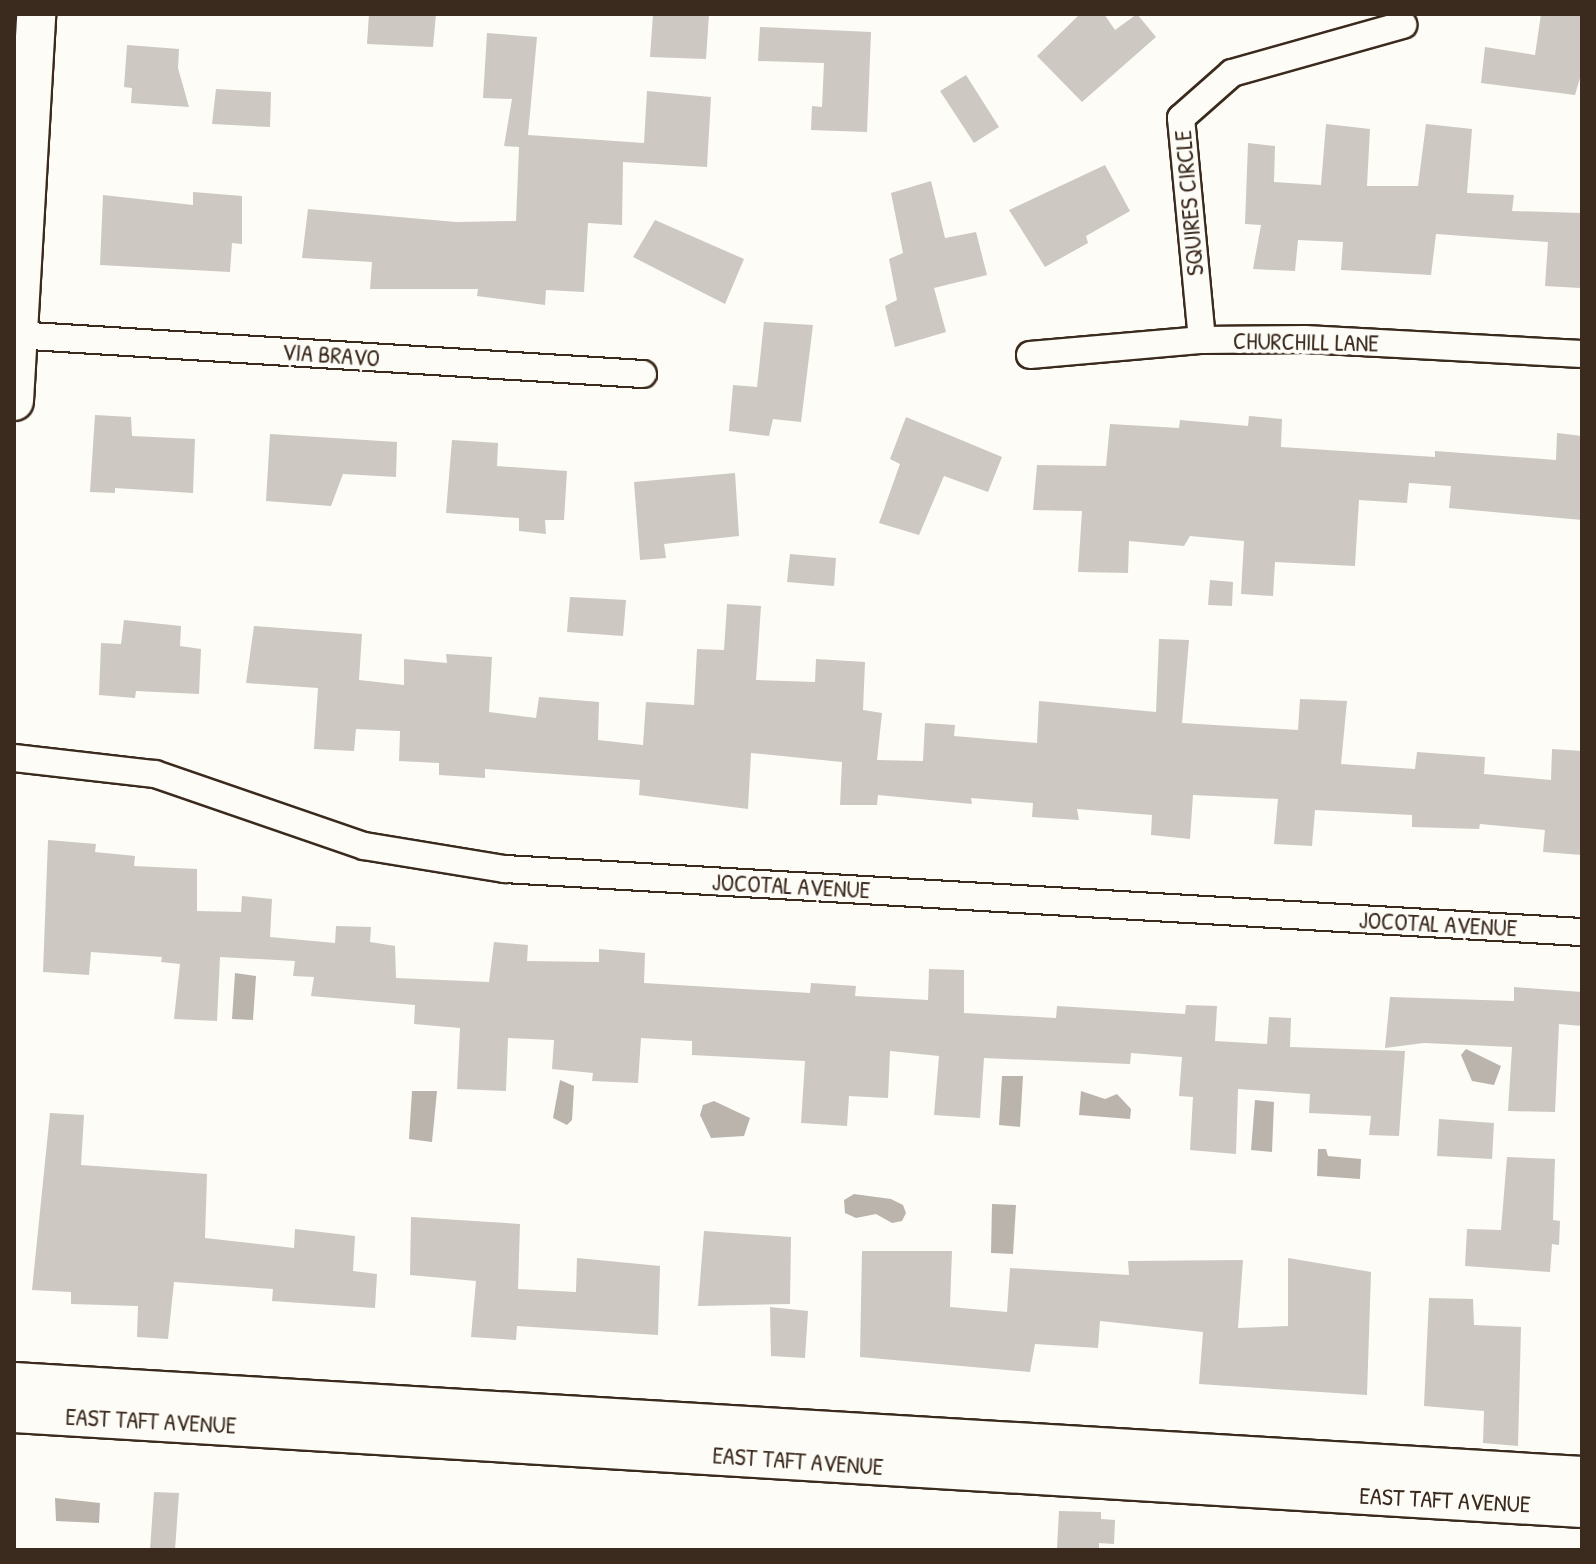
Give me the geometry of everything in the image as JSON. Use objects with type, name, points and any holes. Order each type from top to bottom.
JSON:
[{"type":"street","points":[[14,401],[36,14]]},
{"type":"street","name":"SQUIRES CIRCLE","points":[[1202,340],[1181,118],[1232,73],[1403,25]]},
{"type":"street","name":"VIA BRAVO","points":[[16,334],[643,374]]},
{"type":"street","name":"CHURCHILL LANE","points":[[1030,355],[1202,340],[1305,339],[1582,354]]},
{"type":"street","name":"JOCOTAL AVENUE","points":[[14,758],[155,774],[364,846],[505,869],[1582,932]]},
{"type":"street","name":"EAST TAFT AVENUE","points":[[14,1382],[598,1433]]},
{"type":"street","name":"EAST TAFT AVENUE","points":[[14,1413],[598,1433],[900,1451],[1582,1476]]},
{"type":"street","name":"EAST TAFT AVENUE","points":[[900,1451],[1582,1508]]},
{"type":"shaded area","points":[[235,973],[256,976],[253,1020],[232,1019]]},
{"type":"shaded area","points":[[1466,1049],[1501,1066],[1494,1085],[1472,1081],[1461,1055]]},
{"type":"shaded area","points":[[1002,1076],[1023,1076],[1020,1127],[999,1125]]},
{"type":"shaded area","points":[[560,1080],[574,1086],[572,1120],[567,1125],[553,1118]]},
{"type":"shaded area","points":[[412,1091],[437,1091],[432,1142],[409,1139]]},
{"type":"shaded area","points":[[1081,1091],[1105,1099],[1117,1094],[1131,1109],[1130,1119],[1079,1115]]},
{"type":"shaded area","points":[[1255,1100],[1274,1102],[1272,1152],[1251,1150]]},
{"type":"shaded area","points":[[714,1101],[750,1118],[744,1136],[711,1138],[700,1115],[703,1105]]},
{"type":"shaded area","points":[[1318,1149],[1326,1149],[1328,1156],[1361,1159],[1360,1179],[1317,1176]]},
{"type":"shaded area","points":[[854,1194],[891,1199],[903,1205],[906,1213],[902,1221],[892,1223],[876,1214],[856,1218],[845,1213],[844,1200]]},
{"type":"shaded area","points":[[992,1204],[1016,1205],[1013,1254],[991,1253]]},
{"type":"shaded area","points":[[55,1498],[100,1503],[99,1523],[56,1521]]},
{"type":"building","points":[[369,14],[436,14],[433,47],[367,44]]},
{"type":"building","points":[[653,14],[709,14],[706,59],[650,57]]},
{"type":"building","points":[[1080,14],[1104,14],[1115,30],[1137,14],[1156,37],[1082,102],[1037,56]]},
{"type":"building","points":[[1541,14],[1582,14],[1582,71],[1575,95],[1481,83],[1485,47],[1535,55]]},
{"type":"building","points":[[760,27],[871,32],[867,132],[811,130],[812,106],[822,107],[824,63],[758,61]]},
{"type":"building","points":[[487,33],[537,37],[528,135],[644,143],[647,91],[711,97],[707,167],[623,162],[622,225],[588,223],[584,292],[546,290],[545,305],[477,296],[478,289],[370,289],[372,262],[302,258],[308,209],[456,222],[516,221],[519,147],[504,146],[512,99],[483,98]]},
{"type":"building","points":[[127,45],[179,49],[178,68],[189,107],[131,103],[132,88],[124,87]]},
{"type":"building","points":[[966,75],[999,127],[974,143],[940,91]]},
{"type":"building","points":[[216,89],[271,92],[270,127],[212,124]]},
{"type":"building","points":[[1326,124],[1370,129],[1367,186],[1418,186],[1426,124],[1472,129],[1467,193],[1514,195],[1512,211],[1582,213],[1580,288],[1545,286],[1548,242],[1436,234],[1431,275],[1341,270],[1343,242],[1298,240],[1295,271],[1253,269],[1261,225],[1245,224],[1248,143],[1275,146],[1274,182],[1321,185]]},
{"type":"building","points":[[1105,165],[1130,211],[1086,236],[1088,243],[1045,267],[1009,210]]},
{"type":"building","points":[[931,181],[945,238],[976,232],[987,275],[934,288],[946,332],[895,347],[885,306],[897,300],[889,259],[903,253],[891,193]]},
{"type":"building","points":[[193,192],[242,196],[242,244],[232,243],[230,272],[100,265],[103,195],[193,205]]},
{"type":"building","points":[[655,220],[744,259],[725,304],[633,257]]},
{"type":"building","points":[[764,322],[813,325],[801,422],[773,419],[769,436],[729,431],[733,385],[757,387]]},
{"type":"building","points":[[95,415],[131,417],[132,436],[195,439],[193,493],[115,488],[115,493],[90,492]]},
{"type":"building","points":[[1249,416],[1282,419],[1281,447],[1435,457],[1435,451],[1556,460],[1557,433],[1582,436],[1582,520],[1449,508],[1451,486],[1409,483],[1407,503],[1359,500],[1355,566],[1275,562],[1273,596],[1241,594],[1244,541],[1190,536],[1184,546],[1129,541],[1128,573],[1078,572],[1082,511],[1033,510],[1037,465],[1106,466],[1110,424],[1179,428],[1180,420],[1248,426]]},
{"type":"building","points":[[906,417],[1002,457],[988,492],[944,476],[919,535],[879,523],[900,464],[890,459]]},
{"type":"building","points":[[270,434],[397,442],[396,477],[343,474],[331,506],[266,501]]},
{"type":"building","points":[[452,440],[498,443],[497,466],[567,471],[564,520],[545,520],[546,534],[519,531],[519,518],[446,513]]},
{"type":"building","points":[[735,473],[739,536],[664,544],[666,558],[640,560],[634,482]]},
{"type":"building","points":[[790,554],[836,558],[834,586],[787,582]]},
{"type":"building","points":[[1210,580],[1233,582],[1232,606],[1208,605]]},
{"type":"building","points":[[570,597],[626,600],[623,636],[567,632]]},
{"type":"building","points":[[727,604],[761,606],[756,680],[815,682],[816,659],[865,662],[863,710],[882,713],[877,760],[923,761],[925,723],[955,725],[954,736],[1037,743],[1039,701],[1156,712],[1159,639],[1189,640],[1182,723],[1298,730],[1300,699],[1347,701],[1341,764],[1415,769],[1417,752],[1485,757],[1484,774],[1551,780],[1552,749],[1582,751],[1582,855],[1543,852],[1545,830],[1480,824],[1479,829],[1412,827],[1412,815],[1315,810],[1312,846],[1274,844],[1278,799],[1193,795],[1190,839],[1151,835],[1152,815],[1077,809],[1079,820],[1032,817],[1033,803],[971,798],[972,804],[878,795],[877,805],[840,805],[842,762],[751,753],[748,809],[639,795],[640,780],[485,769],[485,778],[439,775],[439,763],[399,761],[400,731],[356,729],[354,751],[314,749],[318,688],[246,683],[254,626],[362,634],[359,680],[404,685],[404,659],[447,663],[446,654],[492,657],[489,712],[536,718],[539,697],[599,702],[598,740],[643,745],[646,702],[694,705],[697,649],[724,650]]},
{"type":"building","points":[[124,620],[181,626],[180,646],[201,649],[199,694],[136,691],[135,698],[99,695],[101,643],[121,644]]},
{"type":"building","points":[[48,840],[96,844],[95,852],[135,856],[134,866],[197,869],[197,911],[241,912],[242,896],[272,899],[270,937],[335,943],[336,926],[371,927],[370,942],[395,946],[396,978],[489,982],[494,942],[528,945],[527,961],[599,962],[599,949],[645,953],[644,983],[810,993],[811,983],[856,986],[855,996],[928,1000],[929,969],[964,970],[964,1013],[1056,1018],[1057,1006],[1185,1014],[1186,1005],[1217,1006],[1215,1041],[1267,1044],[1269,1017],[1291,1018],[1290,1047],[1405,1051],[1399,1136],[1369,1135],[1371,1116],[1309,1113],[1310,1094],[1238,1089],[1236,1154],[1190,1150],[1193,1097],[1179,1096],[1182,1057],[1131,1053],[1130,1064],[984,1058],[980,1118],[934,1115],[939,1056],[890,1051],[888,1098],[849,1096],[847,1126],[801,1123],[805,1061],[692,1055],[692,1041],[641,1038],[638,1083],[592,1081],[593,1073],[552,1069],[554,1040],[508,1038],[506,1091],[457,1089],[460,1028],[414,1024],[415,1005],[311,996],[314,977],[293,976],[295,961],[220,957],[217,1021],[174,1019],[180,964],[161,962],[162,957],[91,952],[89,975],[43,972]]},
{"type":"building","points":[[1514,987],[1582,992],[1582,1026],[1559,1024],[1555,1112],[1508,1111],[1512,1047],[1424,1043],[1385,1048],[1390,997],[1514,1001]]},
{"type":"building","points":[[50,1113],[84,1115],[81,1165],[207,1174],[205,1238],[294,1248],[295,1229],[355,1236],[353,1271],[377,1274],[375,1308],[272,1301],[273,1289],[174,1282],[168,1339],[137,1337],[138,1306],[71,1304],[71,1292],[32,1290]]},
{"type":"building","points":[[1439,1119],[1494,1123],[1492,1159],[1437,1156]]},
{"type":"building","points":[[1507,1157],[1555,1159],[1553,1220],[1560,1221],[1559,1245],[1552,1244],[1550,1272],[1465,1266],[1467,1229],[1501,1230]]},
{"type":"building","points":[[411,1217],[520,1224],[518,1289],[576,1292],[577,1258],[660,1266],[658,1335],[517,1326],[516,1340],[471,1337],[476,1281],[410,1275]]},
{"type":"building","points":[[704,1231],[791,1237],[790,1304],[698,1306]]},
{"type":"building","points":[[862,1251],[952,1251],[950,1307],[1007,1312],[1010,1268],[1129,1275],[1128,1261],[1243,1260],[1238,1328],[1288,1326],[1288,1258],[1371,1272],[1367,1395],[1199,1384],[1203,1332],[1100,1321],[1098,1348],[1035,1344],[1030,1372],[860,1357]]},
{"type":"building","points":[[1429,1298],[1473,1299],[1474,1325],[1521,1327],[1518,1446],[1483,1443],[1484,1411],[1424,1406]]},
{"type":"building","points":[[770,1307],[808,1311],[805,1358],[771,1356]]},
{"type":"building","points":[[154,1492],[179,1493],[175,1550],[150,1550]]},
{"type":"building","points":[[1059,1511],[1101,1512],[1101,1519],[1115,1520],[1114,1544],[1099,1543],[1099,1550],[1057,1548]]}]
